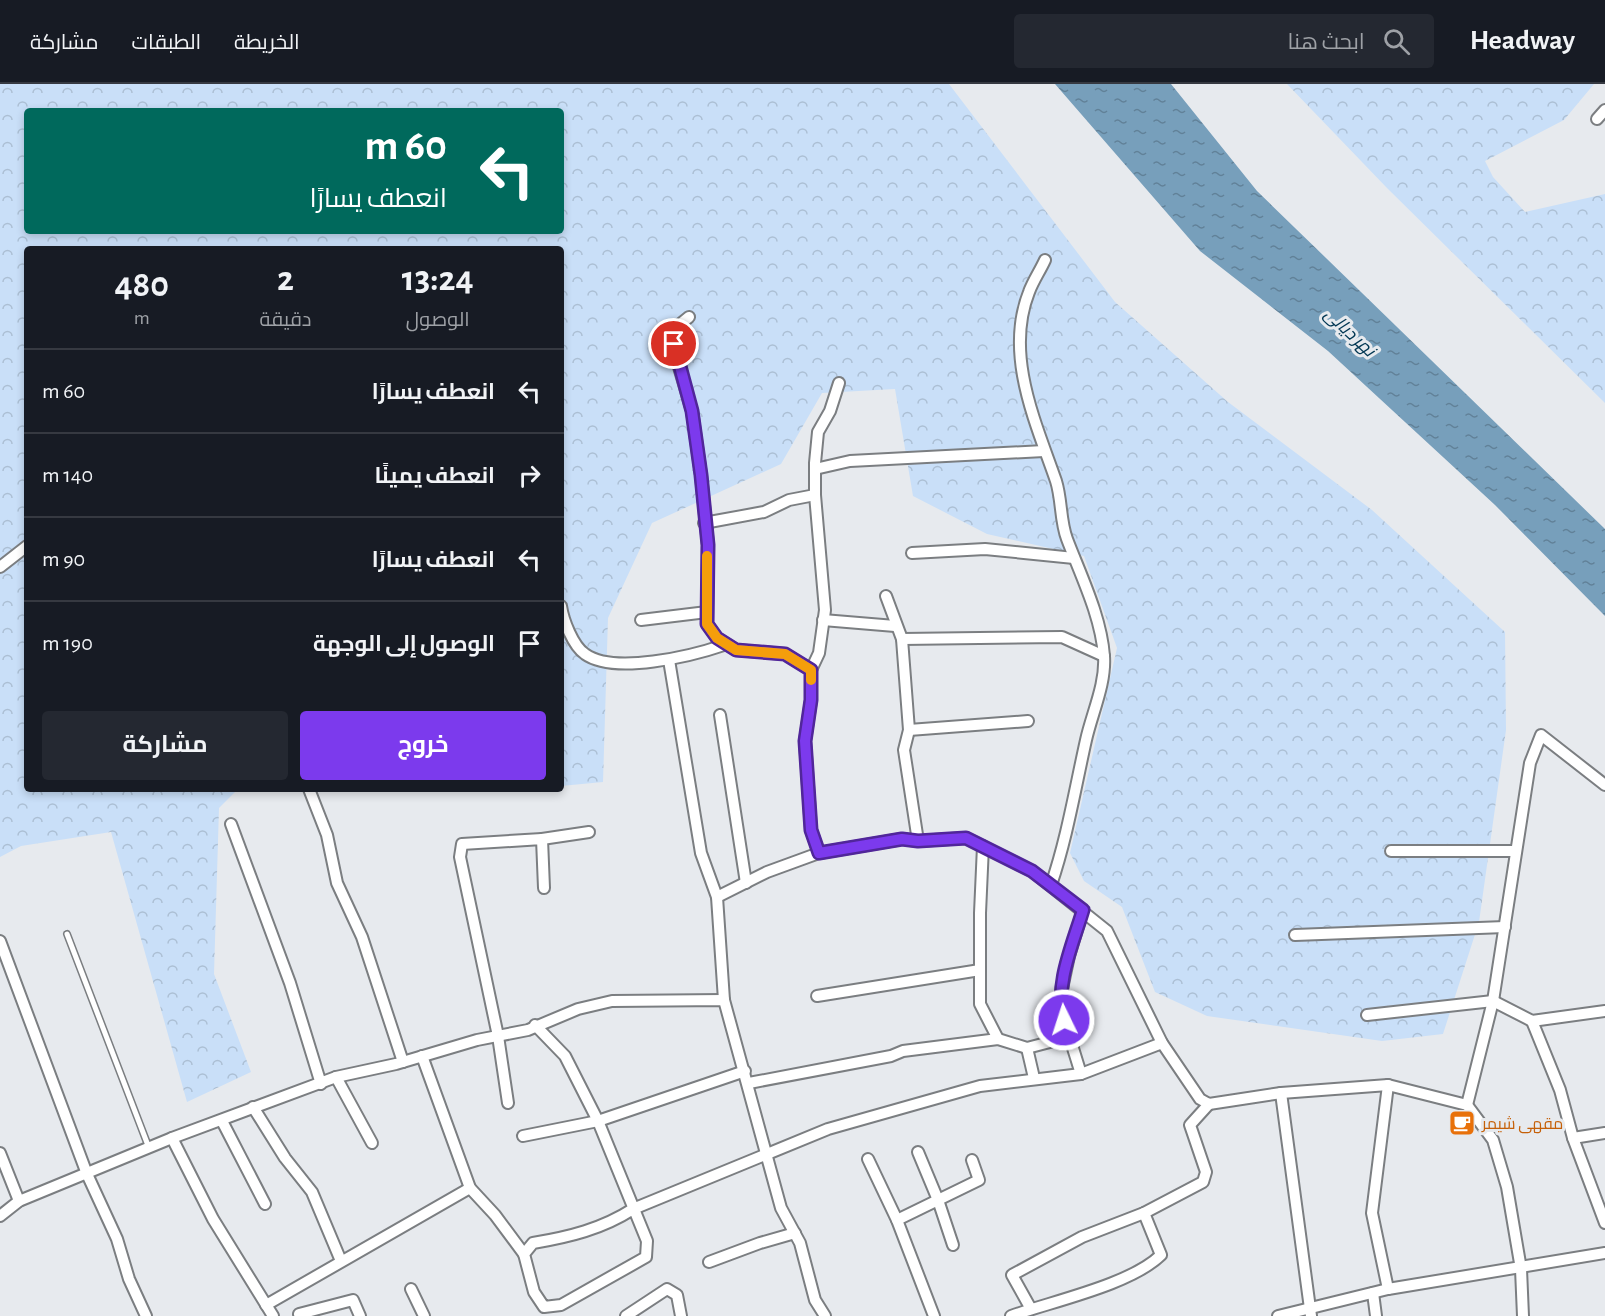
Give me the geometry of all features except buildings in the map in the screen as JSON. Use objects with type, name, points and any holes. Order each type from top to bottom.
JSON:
[{"type":"street","points":[[1597,119],[1605,110]]},
{"type":"street","points":[[1045,260],[1028,294],[1020,351],[1026,398],[1057,484],[1065,536],[1092,604],[1104,656],[1098,703],[1087,737],[1065,844],[1052,885]]},
{"type":"street","points":[[689,317],[673,330],[676,357],[692,411],[701,475],[708,545],[707,624],[724,645],[736,650],[755,653],[785,654],[811,670]]},
{"type":"street","points":[[819,853],[811,830],[805,741],[811,700],[811,670],[819,653],[824,621],[815,469],[818,432],[830,411],[839,383]]},
{"type":"street","points":[[815,469],[850,461],[1044,451]]},
{"type":"street","points":[[704,523],[764,512],[789,500],[815,495]]},
{"type":"street","points":[[0,567],[24,548]]},
{"type":"street","points":[[912,553],[985,549],[1074,558]]},
{"type":"street","points":[[886,596],[895,626],[902,639],[909,730],[904,750],[918,841]]},
{"type":"street","points":[[641,620],[707,612]]},
{"type":"street","points":[[824,621],[895,626]]},
{"type":"street","points":[[564,625],[584,654],[608,662],[669,660],[724,645]]},
{"type":"street","points":[[902,639],[1062,638],[1104,656]]},
{"type":"street","points":[[669,660],[701,853],[717,897],[724,1000],[749,1083],[781,1208],[800,1243],[815,1300],[825,1316]]},
{"type":"street","points":[[720,715],[746,882]]},
{"type":"street","points":[[909,730],[1028,721]]},
{"type":"street","points":[[1467,1105],[1493,1001],[1530,763],[1541,735],[1605,785]]},
{"type":"street","points":[[310,792],[327,835],[337,883],[362,937],[403,1062]]},
{"type":"street","points":[[231,824],[290,983],[321,1084]]},
{"type":"street","points":[[508,1103],[498,1036],[460,857],[462,844],[542,839],[589,832]]},
{"type":"street","points":[[717,897],[746,882],[819,853],[902,839],[918,841],[966,838],[1032,871],[1107,931],[1161,1043],[1200,1099],[1209,1104],[1281,1094],[1388,1085],[1467,1105],[1493,1140],[1507,1187],[1521,1269],[1523,1316]]},
{"type":"street","points":[[542,839],[544,888]]},
{"type":"street","points":[[983,846],[980,1004],[998,1039]]},
{"type":"street","points":[[1391,851],[1516,851]]},
{"type":"street","points":[[1081,1074],[1059,1003],[1069,956],[1083,910]]},
{"type":"street","points":[[1295,935],[1504,927]]},
{"type":"street","points":[[0,941],[87,1174],[117,1239],[129,1279],[146,1316]]},
{"type":"street","points":[[817,996],[980,970]]},
{"type":"street","points":[[0,1216],[19,1201],[172,1138],[336,1077],[528,1029],[578,1009],[612,1001],[724,1000]]},
{"type":"street","points":[[1367,1015],[1493,1001],[1532,1021],[1605,1011]]},
{"type":"street","points":[[1532,1021],[1560,1090],[1573,1138],[1605,1223]]},
{"type":"street","points":[[422,1056],[470,1188],[495,1215],[524,1254],[534,1292],[544,1307],[561,1305],[646,1257],[647,1241],[598,1121],[565,1056],[535,1025]]},
{"type":"street","points":[[749,1083],[891,1056],[903,1051],[998,1039],[1027,1048],[1068,1037]]},
{"type":"street","points":[[524,1254],[533,1242],[569,1237],[612,1223],[633,1209],[828,1129],[980,1086],[1081,1074],[1161,1043]]},
{"type":"street","points":[[1027,1048],[1034,1078]]},
{"type":"street","points":[[523,1136],[598,1121],[745,1071]]},
{"type":"street","points":[[336,1077],[372,1143]]},
{"type":"street","points":[[1388,1085],[1372,1213],[1388,1288]]},
{"type":"street","points":[[1281,1094],[1311,1312]]},
{"type":"street","points":[[1031,1309],[1012,1275],[1082,1237],[1144,1212],[1203,1182],[1206,1172],[1190,1125],[1209,1104]]},
{"type":"street","points":[[254,1107],[285,1158],[312,1192],[341,1261]]},
{"type":"street","points":[[222,1121],[265,1204]]},
{"type":"street","points":[[1573,1138],[1605,1133]]},
{"type":"street","points":[[172,1138],[213,1219],[273,1316]]},
{"type":"street","points":[[918,1152],[938,1200],[953,1245]]},
{"type":"street","points":[[0,1153],[19,1201]]},
{"type":"street","points":[[868,1159],[897,1220],[934,1316]]},
{"type":"street","points":[[897,1220],[979,1180],[972,1160]]},
{"type":"street","points":[[266,1305],[470,1188]]},
{"type":"street","points":[[1011,1316],[1114,1281],[1150,1266],[1161,1256],[1144,1212]]},
{"type":"street","points":[[710,1262],[760,1243],[795,1233]]},
{"type":"street","points":[[1278,1316],[1311,1312],[1388,1288],[1521,1269],[1605,1253]]},
{"type":"street","points":[[411,1289],[424,1316]]},
{"type":"street","points":[[626,1316],[667,1289],[676,1295],[681,1316]]},
{"type":"street","points":[[1372,1293],[1376,1316]]},
{"type":"street","points":[[299,1314],[353,1300],[360,1316]]},
{"type":"lane","points":[[67,934],[149,1148]]},
{"type":"green space","points":[[0,84],[949,84],[1115,302],[1228,402],[1372,510],[1505,632],[1506,730],[1479,922],[1443,1034],[1382,1041],[1207,1016],[1155,992],[1122,907],[1084,881],[1070,853],[1117,648],[1084,556],[987,534],[913,496],[895,389],[822,393],[781,464],[652,523],[608,618],[603,782],[564,786],[564,246],[24,246],[24,792],[235,792],[219,808],[214,974],[251,1072],[187,1102],[111,832],[21,846],[0,857]]},
{"type":"green space","points":[[1287,84],[1594,84],[1564,120],[1485,161],[1493,177],[1525,212],[1605,194],[1605,403],[1387,188]]},
{"type":"water","name":"نهر ديالى","points":[[1055,84],[1171,84],[1257,191],[1605,529],[1605,616],[1495,505],[1328,351],[1200,251]]},
{"type":"slow traffic","points":[[707,556],[707,624],[717,638],[724,645],[736,650],[785,654],[811,670],[811,680]]},
{"type":"place","name":"مقهى شيمر","points":[[1462,1123]]},
{"type":"route","points":[[674,344],[692,411],[701,475],[708,545],[707,624],[724,645],[736,650],[755,653],[785,654],[811,670],[811,700],[805,741],[811,830],[819,853],[902,839],[918,841],[966,838],[1032,871],[1083,910],[1069,956],[1059,1003],[1064,1020]]}]
